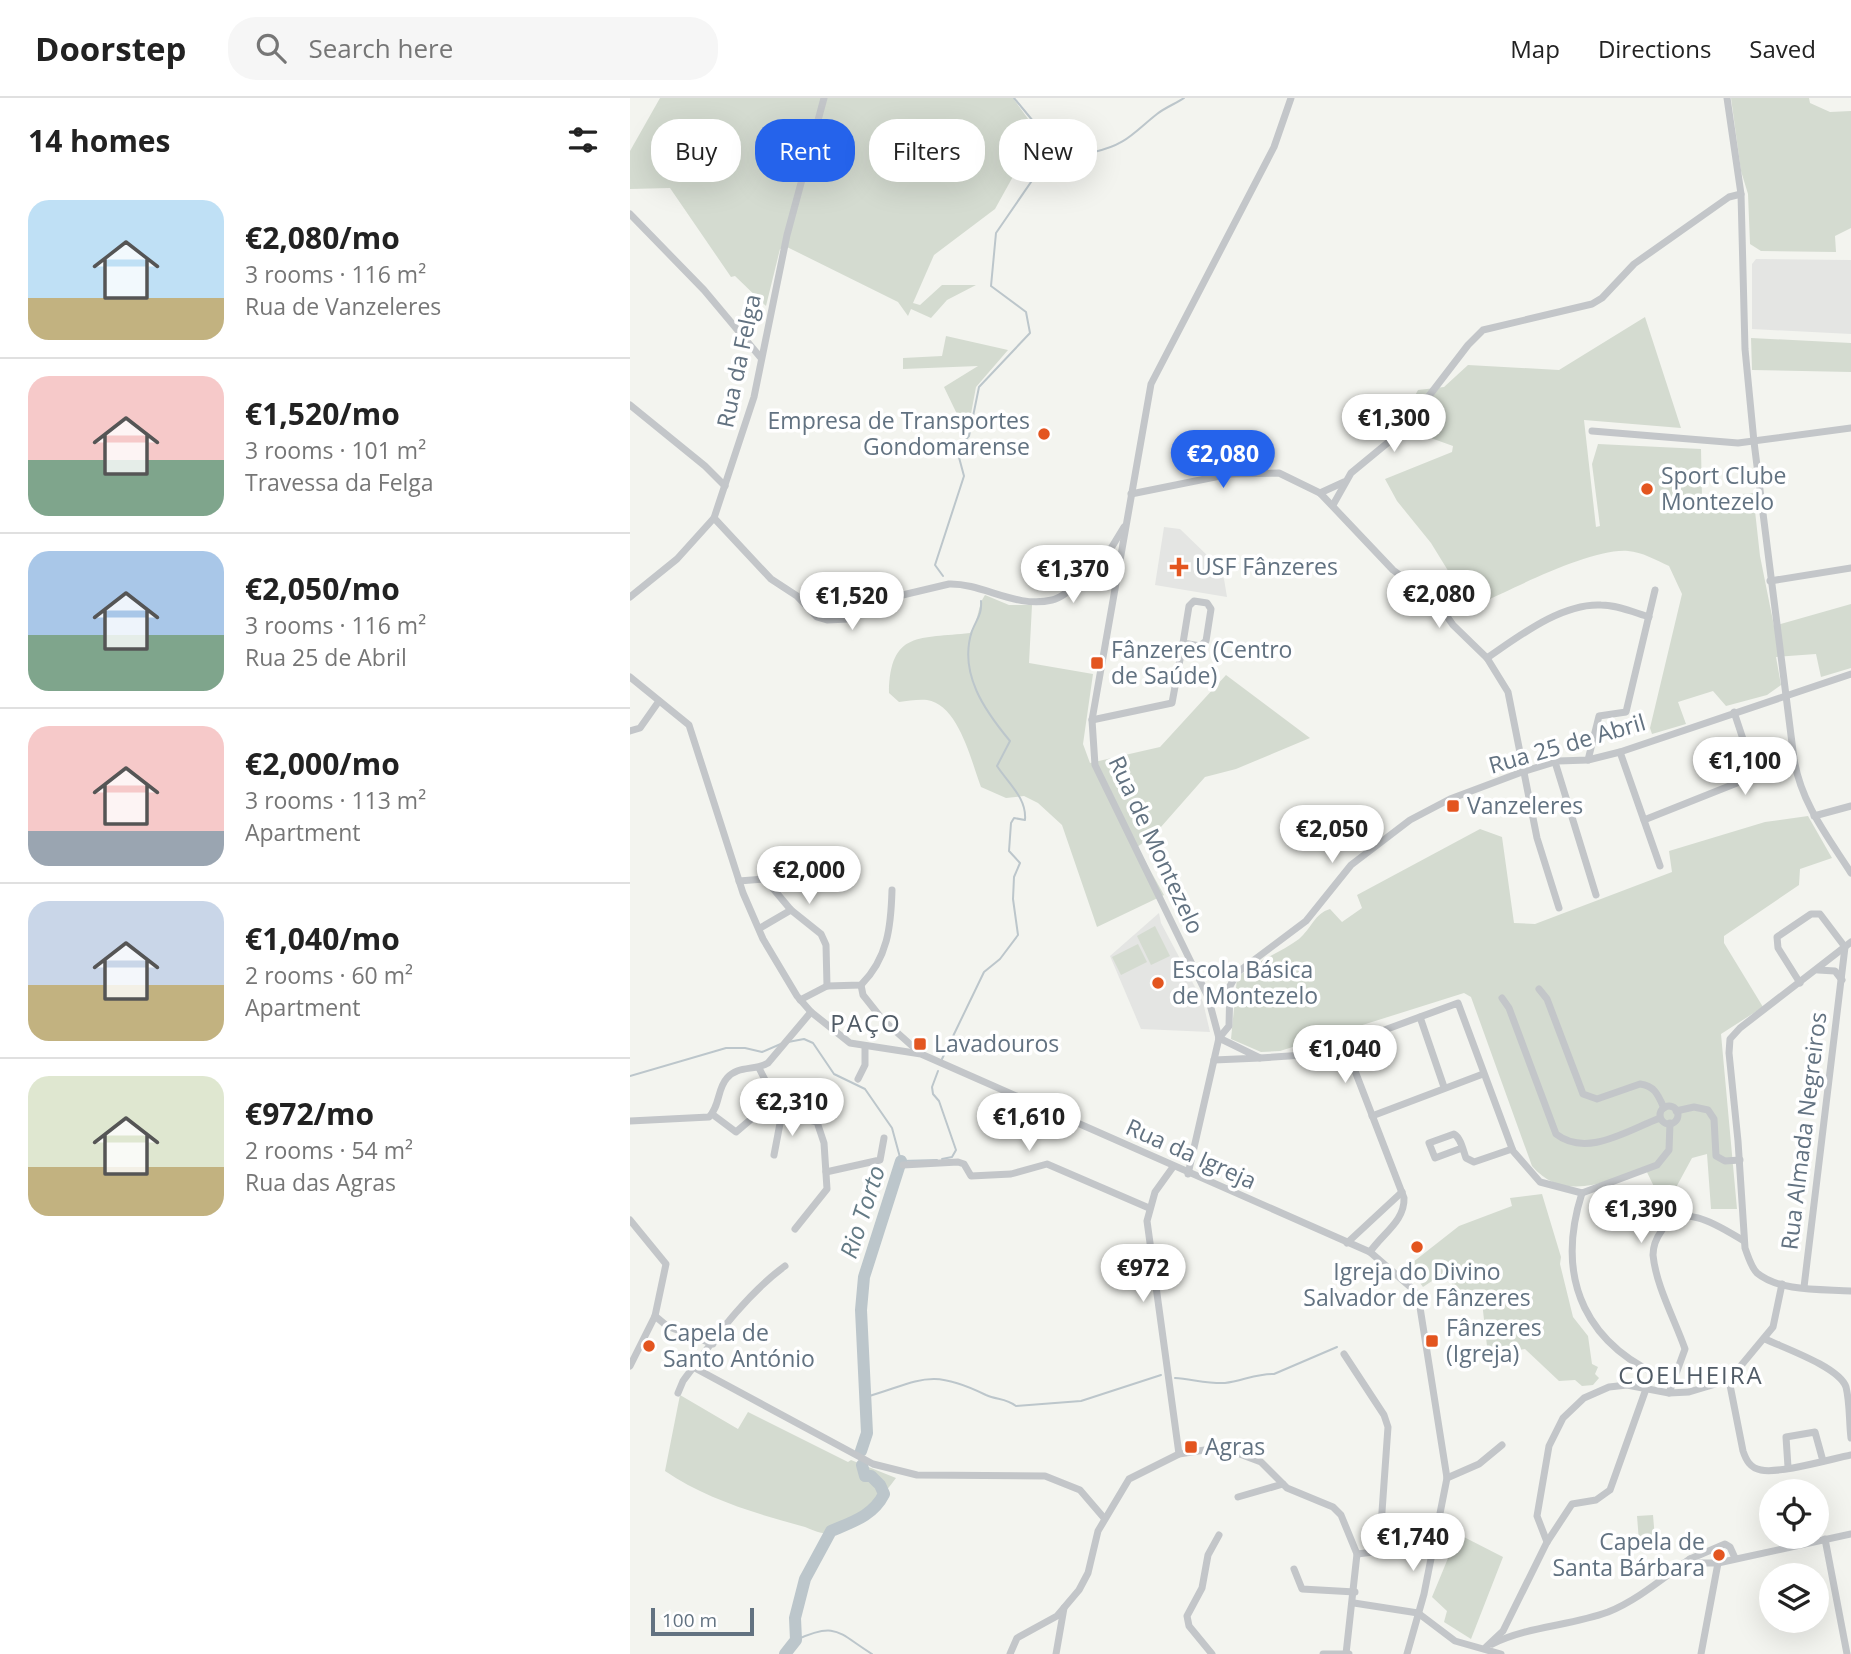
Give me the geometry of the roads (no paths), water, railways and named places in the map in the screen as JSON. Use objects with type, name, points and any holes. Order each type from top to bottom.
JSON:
[{"type":"street","name":"Rua da Felga","points":[[630,597],[677,559],[714,518],[754,397],[787,235],[824,98]]},
{"type":"street","name":"Rua de Montezelo","points":[[1188,1174],[1219,1038],[1208,997],[1096,765],[1092,720],[1151,384],[1274,147],[1291,98]]},
{"type":"street","points":[[1727,98],[1741,194],[1745,349],[1754,442],[1796,772],[1814,816],[1851,873]]},
{"type":"street","points":[[1333,505],[1344,482],[1370,455],[1402,431],[1468,345],[1483,330],[1592,304],[1609,292],[1634,264],[1729,197],[1741,194]]},
{"type":"street","points":[[630,214],[704,290],[761,358]]},
{"type":"street","points":[[630,405],[705,466],[725,486]]},
{"type":"street","points":[[1592,431],[1707,443],[1754,442],[1851,428]]},
{"type":"street","points":[[1131,494],[1192,480],[1270,471],[1320,493],[1393,570],[1437,602],[1461,635],[1487,658],[1508,692],[1522,772],[1559,908]]},
{"type":"street","points":[[1320,493],[1344,482]]},
{"type":"street","points":[[714,518],[771,579],[797,596],[817,617],[827,620],[848,619],[873,602],[949,584],[960,584],[1002,597],[1053,600],[1099,568],[1108,566],[1118,569]]},
{"type":"street","points":[[1099,568],[1126,525]]},
{"type":"street","points":[[1770,581],[1851,568]]},
{"type":"street","points":[[1588,760],[1599,716],[1626,712],[1655,590]]},
{"type":"street","points":[[1092,720],[1172,703],[1183,643],[1191,602],[1207,603],[1211,609],[1206,641],[1200,646],[1183,643]]},
{"type":"street","points":[[1487,658],[1517,637],[1578,607],[1600,605],[1649,617]]},
{"type":"street","name":"Rua 25 de Abril","points":[[1219,1038],[1229,1026],[1230,986],[1238,972],[1306,921],[1351,865],[1430,809],[1522,772],[1555,762],[1588,760],[1620,751],[1851,674]]},
{"type":"street","points":[[630,677],[689,725],[739,881],[763,939],[800,1000],[850,1043],[921,1054]]},
{"type":"street","points":[[630,731],[640,727],[659,701]]},
{"type":"street","points":[[1644,820],[1752,777],[1752,766],[1734,712]]},
{"type":"street","points":[[1620,751],[1660,866]]},
{"type":"street","points":[[1555,762],[1596,895]]},
{"type":"street","points":[[1814,816],[1851,806]]},
{"type":"street","points":[[739,881],[765,878],[791,910],[821,934],[826,945],[827,986]]},
{"type":"street","points":[[800,1000],[827,986],[861,985],[871,975],[887,945],[891,930],[892,890]]},
{"type":"street","points":[[760,928],[791,910]]},
{"type":"street","points":[[1800,983],[1778,948],[1780,934],[1816,913],[1825,918],[1848,945],[1730,1039],[1744,1241],[1756,1272],[1782,1284],[1851,1291]]},
{"type":"street","name":"Rua Almada Negreiros","points":[[1804,1287],[1848,945]]},
{"type":"street","points":[[1817,970],[1828,968],[1842,980]]},
{"type":"street","points":[[861,985],[863,995],[882,1019],[921,1054]]},
{"type":"street","points":[[1539,989],[1547,999],[1583,1094],[1597,1099],[1640,1084],[1652,1086],[1664,1108]]},
{"type":"street","points":[[1502,998],[1509,1008],[1556,1134],[1566,1142],[1588,1146],[1660,1118],[1664,1108]]},
{"type":"street","points":[[1214,1060],[1319,1054],[1458,1003],[1512,1149],[1540,1182],[1582,1193],[1657,1165],[1669,1150],[1670,1123]]},
{"type":"street","points":[[630,1121],[702,1120],[712,1114],[726,1079],[736,1071],[759,1068],[776,1054],[811,1012]]},
{"type":"street","points":[[1420,1017],[1444,1087]]},
{"type":"street","points":[[1219,1038],[1260,1058]]},
{"type":"street","points":[[1345,1045],[1402,1192],[1404,1210],[1370,1252]]},
{"type":"street","points":[[859,1079],[865,1065],[865,1047]]},
{"type":"street","name":"Rua da Igreja","points":[[921,1054],[1370,1252],[1414,1290],[1419,1301],[1447,1478]]},
{"type":"street","points":[[759,1068],[782,1113],[774,1155]]},
{"type":"street","points":[[1372,1116],[1483,1074]]},
{"type":"street","points":[[817,1122],[827,1106]]},
{"type":"street","points":[[1664,1108],[1673,1108],[1676,1111],[1694,1107],[1708,1110],[1714,1119],[1716,1156],[1725,1161],[1740,1160]]},
{"type":"street","points":[[1670,1123],[1677,1118],[1676,1111]]},
{"type":"street","points":[[712,1114],[736,1132],[757,1115],[782,1113],[817,1122]]},
{"type":"street","points":[[1660,1118],[1670,1123]]},
{"type":"street","points":[[794,1229],[827,1189],[824,1143],[817,1122]]},
{"type":"street","points":[[1462,1148],[1435,1158],[1429,1143],[1454,1133],[1462,1148],[1466,1157],[1474,1161],[1512,1149]]},
{"type":"street","points":[[826,1172],[880,1160],[884,1138]]},
{"type":"street","points":[[903,1165],[958,1162],[964,1164],[971,1175],[1012,1174],[1047,1164],[1149,1208]]},
{"type":"street","points":[[1173,1167],[1149,1208],[1148,1241],[1179,1454]]},
{"type":"street","points":[[1347,1243],[1402,1192]]},
{"type":"street","points":[[1582,1193],[1576,1213],[1571,1257],[1575,1285],[1583,1308],[1598,1332],[1618,1352],[1644,1370],[1672,1381]]},
{"type":"street","points":[[1669,1393],[1685,1349],[1657,1273],[1653,1253],[1657,1237],[1665,1225],[1678,1216],[1693,1216],[1744,1241]]},
{"type":"street","points":[[630,1220],[666,1264],[655,1316],[630,1366]]},
{"type":"street","points":[[678,1393],[693,1367],[756,1291],[785,1266]]},
{"type":"street","points":[[1548,1542],[1537,1516],[1549,1446],[1563,1418],[1597,1391],[1619,1385],[1669,1393],[1709,1389],[1729,1380],[1773,1327],[1782,1284]]},
{"type":"street","points":[[655,1316],[667,1326],[713,1344]]},
{"type":"street","points":[[1765,1339],[1827,1368],[1842,1380],[1846,1388],[1851,1438]]},
{"type":"street","points":[[1344,1354],[1384,1415],[1388,1427],[1377,1549],[1357,1554]]},
{"type":"street","points":[[693,1367],[873,1464],[917,1475],[1045,1476],[1080,1490],[1104,1518]]},
{"type":"street","points":[[1729,1380],[1746,1461],[1762,1471],[1851,1455]]},
{"type":"street","points":[[1486,1647],[1503,1631],[1548,1542],[1572,1504],[1596,1500],[1610,1490],[1646,1389]]},
{"type":"street","points":[[1788,1467],[1786,1437],[1815,1432],[1823,1461]]},
{"type":"street","points":[[1407,1654],[1447,1478],[1479,1464],[1502,1445]]},
{"type":"street","points":[[1010,1654],[1017,1638],[1032,1627],[1049,1621],[1079,1590],[1088,1573],[1092,1546],[1104,1518],[1129,1479],[1179,1454],[1211,1449],[1237,1453],[1261,1462],[1283,1484],[1333,1507],[1347,1525],[1357,1554],[1347,1653],[1322,1654]]},
{"type":"street","points":[[1238,1497],[1283,1484]]},
{"type":"street","points":[[1829,1538],[1851,1534]]},
{"type":"street","points":[[1212,1654],[1189,1626],[1187,1616],[1202,1588],[1208,1555],[1219,1535]]},
{"type":"street","points":[[1486,1647],[1509,1636],[1557,1627],[1608,1612],[1630,1601],[1690,1559],[1725,1544],[1730,1547],[1735,1558]]},
{"type":"street","points":[[1690,1559],[1700,1563],[1718,1563],[1778,1549]]},
{"type":"street","points":[[1827,1549],[1847,1654]]},
{"type":"street","points":[[1701,1654],[1718,1563]]},
{"type":"street","points":[[1294,1569],[1302,1589],[1354,1592]]},
{"type":"street","points":[[1354,1603],[1418,1613],[1455,1641],[1467,1646],[1486,1647],[1501,1654]]},
{"type":"street","points":[[1056,1654],[1064,1608]]},
{"type":"waterway","points":[[943,576],[935,565],[964,476],[957,450],[969,436],[979,387],[1030,333],[1026,312],[991,286],[996,233],[1042,166],[1033,121],[1014,98]]},
{"type":"waterway","points":[[1097,151],[1129,138],[1160,112],[1184,98]]},
{"type":"waterway","points":[[942,1059],[984,972],[1000,959],[1018,935],[1013,899],[1014,877],[1020,863],[1009,851],[1011,823],[1014,818],[1025,820],[1025,812],[1016,791],[997,766],[1010,741],[983,704],[971,676],[969,647],[981,601]]},
{"type":"waterway","name":"Rio Torto","points":[[788,1042],[804,1039],[813,1043],[834,1074],[865,1089],[892,1128],[901,1161],[937,1160]]},
{"type":"waterway","name":"Rio Torto","points":[[630,1076],[726,1048],[762,1052],[783,1043]]},
{"type":"waterway","points":[[938,1071],[932,1087],[933,1094],[939,1101],[956,1150],[952,1157],[942,1159]]},
{"type":"waterway","name":"Rio Torto","points":[[861,1451],[867,1433],[861,1310],[864,1277],[901,1161]]},
{"type":"waterway","points":[[1175,1378],[1225,1383],[1274,1374],[1337,1347]]},
{"type":"waterway","points":[[866,1397],[913,1382],[937,1379],[967,1386],[1016,1406],[1081,1401],[1161,1375]]},
{"type":"waterway","name":"Rio Torto","points":[[785,1654],[796,1640],[795,1618],[805,1579],[831,1531],[868,1513],[884,1494],[871,1476],[865,1476],[862,1465]]},
{"type":"waterway","points":[[796,1640],[820,1631],[837,1632],[872,1654]]},
{"type":"place","name":"Empresa de Transportes Gondomarense","points":[[1044,434]]},
{"type":"place","name":"Sport Clube Montezelo","points":[[1647,489]]},
{"type":"place","name":"USF Fânzeres","points":[[1179,567]]},
{"type":"place","name":"Fânzeres (Centro de Saúde)","points":[[1097,663]]},
{"type":"place","name":"Vanzeleres","points":[[1453,806]]},
{"type":"place","name":"Escola Básica de Montezelo","points":[[1158,983]]},
{"type":"place","name":"Lavadouros","points":[[920,1044]]},
{"type":"place","name":"Igreja do Divino Salvador de Fânzeres","points":[[1417,1247]]},
{"type":"place","name":"Fânzeres (Igreja)","points":[[1432,1341]]},
{"type":"place","name":"Capela de Santo António","points":[[649,1346]]},
{"type":"place","name":"Agras","points":[[1191,1447]]},
{"type":"place","name":"Capela de Santa Bárbara","points":[[1719,1555]]},
{"type":"district","name":"PAÇO","points":[[866,1024]]},
{"type":"district","name":"COELHEIRA","points":[[1691,1376]]}]
